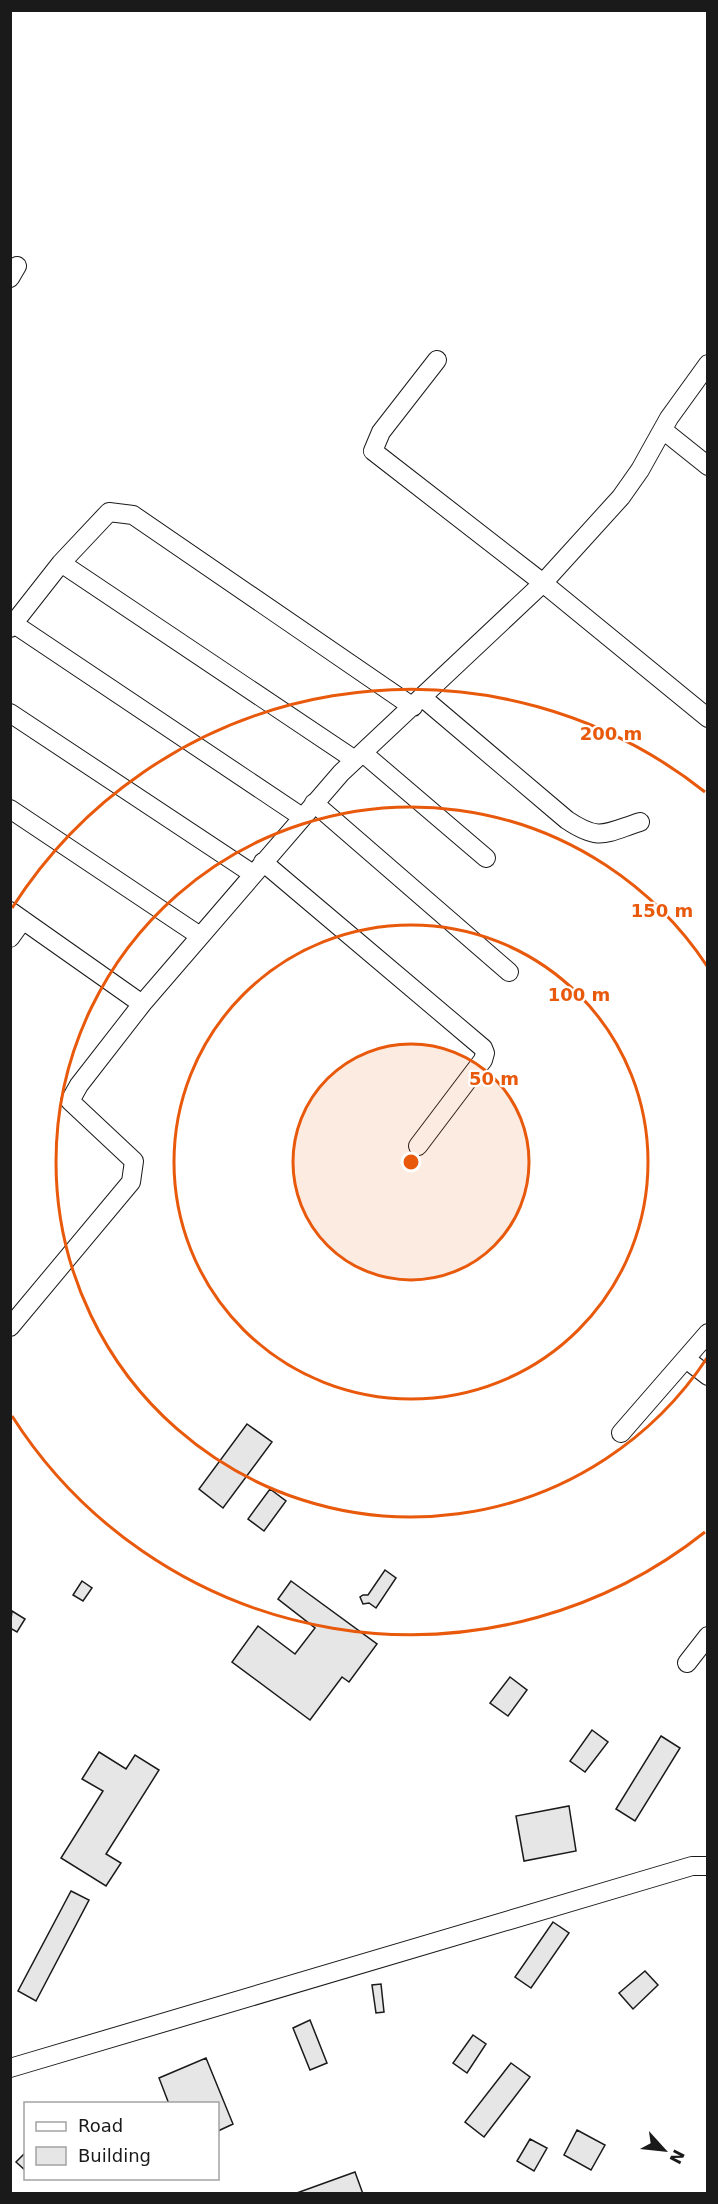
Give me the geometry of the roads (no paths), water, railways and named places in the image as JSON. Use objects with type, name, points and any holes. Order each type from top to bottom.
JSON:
[{"type":"street","points":[[437,360],[381,432],[373,451],[543,583],[708,718]]},
{"type":"street","points":[[10,1327],[131,1182],[134,1161],[70,1101],[79,1085],[142,1004],[308,810],[359,757],[543,583],[621,498],[663,430],[707,367]]},
{"type":"street","points":[[663,430],[708,466]]},
{"type":"street","points":[[509,972],[308,810],[12,626],[60,563],[110,512],[133,515],[418,703],[583,831],[598,835],[640,822]]},
{"type":"street","points":[[60,563],[359,757],[486,858]]},
{"type":"street","points":[[10,713],[258,868],[483,1048],[485,1053],[483,1060],[418,1146]]},
{"type":"street","points":[[10,809],[200,936]]},
{"type":"street","points":[[10,938],[17,915],[142,1004]]},
{"type":"street","points":[[621,1433],[708,1334]]},
{"type":"street","points":[[686,1359],[708,1376]]},
{"type":"street","points":[[687,1663],[708,1636]]},
{"type":"street","points":[[10,2068],[692,1866],[708,1866]]}]
